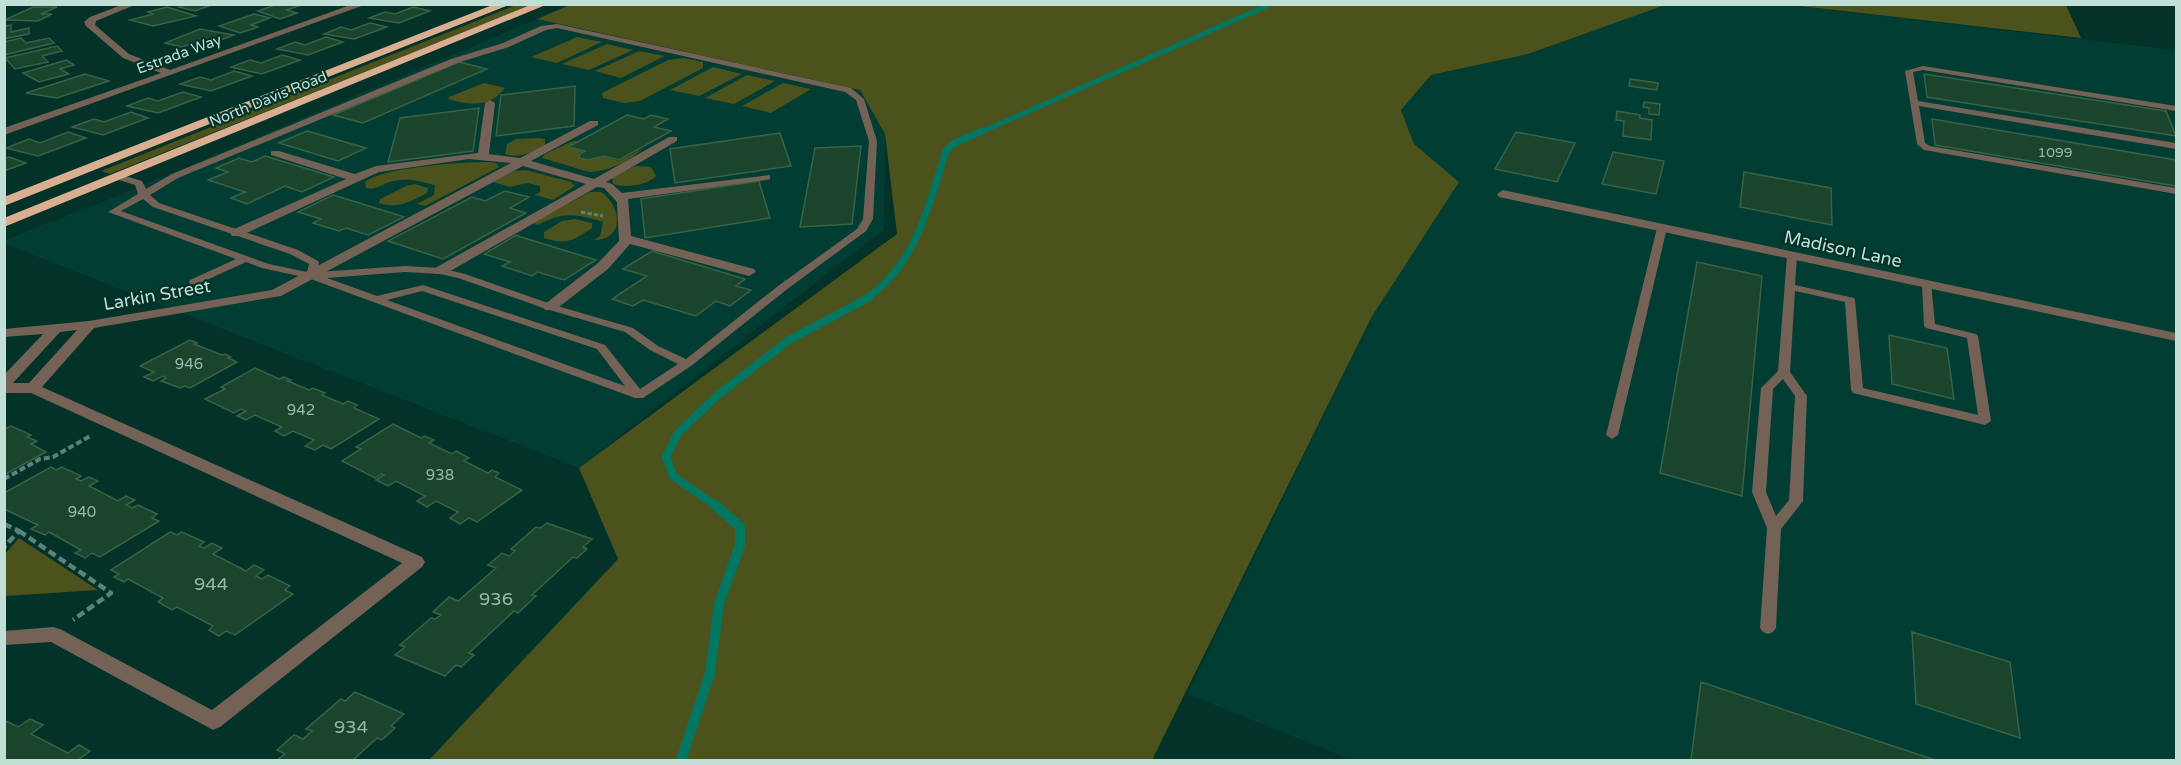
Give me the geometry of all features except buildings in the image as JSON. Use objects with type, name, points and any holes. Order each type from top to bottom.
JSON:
[{"type":"highway","name":"North Davis Road","points":[[4,202],[506,4]]},
{"type":"highway","name":"North Davis Road","points":[[4,223],[543,4]]},
{"type":"street","points":[[133,4],[100,15],[89,22],[126,56],[170,73]]},
{"type":"street","name":"Estrada Way","points":[[4,132],[363,4]]},
{"type":"street","points":[[483,157],[490,103]]},
{"type":"street","name":"Larkin Street","points":[[4,333],[90,325],[276,293],[594,123]]},
{"type":"street","points":[[440,271],[673,139]]},
{"type":"street","points":[[275,153],[356,178]]},
{"type":"street","points":[[236,233],[376,169],[469,156],[521,162],[608,186],[623,201],[626,239],[603,267],[550,307]]},
{"type":"street","points":[[619,197],[766,177]]},
{"type":"street","name":"Madison Lane","points":[[1503,194],[2176,337]]},
{"type":"street","points":[[626,239],[749,272]]},
{"type":"street","points":[[33,388],[90,325]]},
{"type":"street","points":[[4,386],[56,329]]},
{"type":"street","points":[[4,386],[33,388],[416,562],[213,721],[53,634],[4,638]]},
{"type":"lane","points":[[549,27],[558,27],[848,90],[861,99],[873,141],[868,219],[861,231],[782,288],[687,364],[639,395],[311,276],[245,259],[113,212],[142,193],[175,176],[454,61],[506,45],[549,27]]},
{"type":"lane","points":[[2176,108],[1923,68],[1910,72],[1921,144],[1927,148],[2176,191]]},
{"type":"lane","points":[[1916,103],[2176,146]]},
{"type":"lane","points":[[119,177],[139,183],[142,193],[156,205],[294,252],[315,263],[311,276]]},
{"type":"lane","points":[[1612,435],[1662,228]]},
{"type":"lane","points":[[1774,528],[1796,501],[1800,396],[1784,372],[1792,256]]},
{"type":"lane","points":[[194,282],[245,259]]},
{"type":"lane","points":[[311,276],[405,269],[440,271],[629,330],[654,348],[687,364]]},
{"type":"lane","points":[[1790,287],[1850,300],[1857,390],[1985,421],[1972,336],[1930,326],[1927,285]]},
{"type":"lane","points":[[372,300],[423,288],[601,348],[639,395]]},
{"type":"lane","points":[[1768,628],[1774,528],[1759,492],[1767,388],[1784,372]]},
{"type":"path","points":[[556,205],[587,215],[624,219]]},
{"type":"path","points":[[4,479],[40,459],[53,457],[112,424]]},
{"type":"path","points":[[4,524],[19,531],[111,593],[53,634]]},
{"type":"path","points":[[4,547],[19,531]]},
{"type":"shaded area","points":[[1665,4],[1790,5],[2176,50],[2176,760],[1352,760],[1187,694],[1371,318],[1458,183],[1414,144],[1401,110],[1431,75],[1528,54]]},
{"type":"shaded area","points":[[537,19],[860,90],[885,134],[884,229],[579,468],[5,244],[5,240],[120,195]]},
{"type":"green space","points":[[572,4],[1665,5],[1528,54],[1431,75],[1401,110],[1414,144],[1459,182],[1371,318],[1152,760],[429,760],[618,559],[579,468],[897,234],[885,134],[860,90],[537,19]]},
{"type":"green space","points":[[516,5],[531,5],[110,174],[101,171]]},
{"type":"green space","points":[[1791,5],[2066,5],[2081,38]]},
{"type":"green space","points":[[577,37],[602,42],[557,63],[531,57]]},
{"type":"green space","points":[[607,44],[633,50],[589,70],[562,64]]},
{"type":"green space","points":[[639,51],[665,56],[621,78],[595,71]]},
{"type":"green space","points":[[683,58],[703,62],[703,68],[640,101],[624,103],[603,98],[602,93],[668,60]]},
{"type":"green space","points":[[713,67],[742,74],[699,96],[670,90]]},
{"type":"green space","points":[[747,75],[775,81],[734,104],[705,98]]},
{"type":"green space","points":[[484,83],[505,88],[486,102],[463,103],[448,99],[449,97]]},
{"type":"green space","points":[[783,83],[811,89],[771,113],[742,106]]},
{"type":"green space","points":[[516,139],[545,139],[545,145],[526,154],[505,154],[507,144]]},
{"type":"green space","points":[[577,141],[567,147],[584,151],[579,153],[579,158],[587,160],[603,156],[619,161],[642,149],[618,165],[596,172],[542,158],[545,154]]},
{"type":"green space","points":[[496,163],[499,167],[425,206],[417,204],[434,195],[435,185],[402,180],[376,188],[366,188],[365,182],[375,177],[406,169],[443,164]]},
{"type":"green space","points":[[635,166],[651,167],[656,176],[647,182],[635,185],[613,184],[612,177]]},
{"type":"green space","points":[[526,170],[571,182],[575,186],[553,200],[535,195],[540,192],[540,186],[527,183],[510,187],[493,182],[514,171]]},
{"type":"green space","points":[[415,184],[428,188],[427,193],[398,205],[379,203],[380,199]]},
{"type":"green space","points":[[590,192],[601,192],[608,197],[616,212],[616,228],[605,238],[594,240],[600,236],[603,222],[585,217],[570,215],[538,225],[533,223]]},
{"type":"green space","points":[[575,219],[592,223],[592,228],[570,240],[559,241],[544,238],[544,232],[562,221]]},
{"type":"green space","points":[[19,538],[98,590],[5,596],[5,554]]},
{"type":"waterway","points":[[979,133],[1271,4]]},
{"type":"waterway","points":[[867,298],[898,269],[909,251],[926,212],[946,151],[953,144],[982,131]]},
{"type":"waterway","points":[[716,506],[673,476],[666,457],[678,433],[719,394],[789,340],[870,297]]},
{"type":"waterway","points":[[681,760],[710,673],[719,604],[740,545],[740,527],[714,504]]}]
